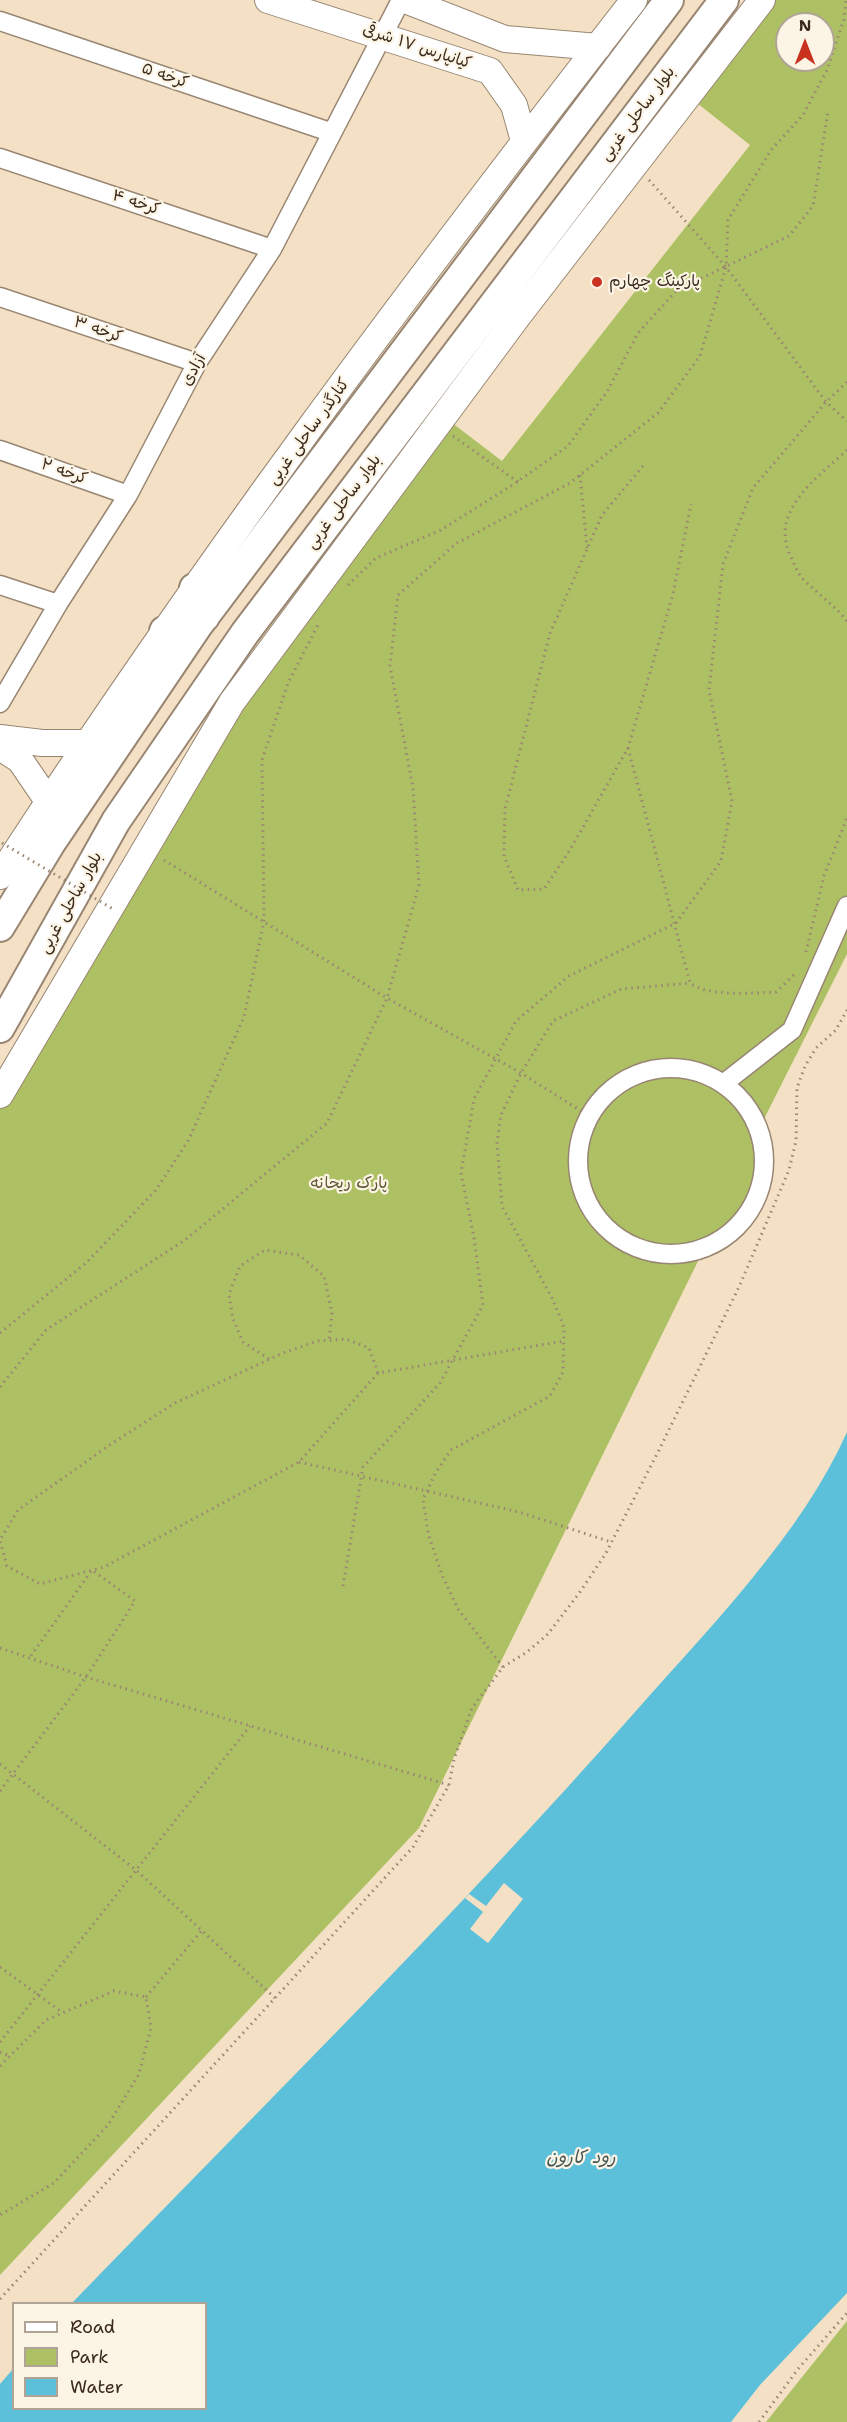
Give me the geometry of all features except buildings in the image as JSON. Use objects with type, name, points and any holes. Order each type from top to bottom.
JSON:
[{"type":"main road","points":[[0,927],[51,843],[202,620],[669,0]]},
{"type":"main road","name":"بلوار ساحلی غربی","points":[[0,1028],[116,821],[245,633],[724,0]]},
{"type":"main road","points":[[489,239],[525,263]]},
{"type":"main road","points":[[194,588],[202,620]]},
{"type":"main road","points":[[164,631],[202,620]]},
{"type":"street","name":"کیانپارس ۱۷ شرقی","points":[[268,0],[490,71],[514,105],[524,141]]},
{"type":"street","name":"آزادی","points":[[0,703],[58,604],[128,495],[197,363],[272,249],[330,132],[403,0]]},
{"type":"street","points":[[403,0],[505,39],[598,47]]},
{"type":"street","name":"کنارگذر ساحلی غربی","points":[[0,876],[86,743],[194,588],[468,213],[634,0]]},
{"type":"street","points":[[0,1095],[232,702],[437,425],[762,0]]},
{"type":"street","name":"کرخه ۵","points":[[0,21],[330,132]]},
{"type":"street","name":"کرخه ۴","points":[[0,158],[272,249]]},
{"type":"street","name":"کرخه ۳","points":[[0,297],[197,363]]},
{"type":"street","name":"کرخه ۲","points":[[0,450],[128,495]]},
{"type":"street","points":[[0,585],[58,604]]},
{"type":"street","points":[[0,738],[42,743],[86,743]]},
{"type":"street","points":[[0,747],[20,760],[48,801]]},
{"type":"street","points":[[723,1084],[792,1030],[847,906]]},
{"type":"street","points":[[664,1068],[695,1071],[723,1084],[745,1104],[759,1129],[765,1157],[761,1186],[749,1213],[730,1234],[704,1249],[676,1255],[648,1252],[621,1241],[600,1222],[585,1198],[577,1170],[579,1142],[589,1116],[609,1092],[634,1075],[664,1068]]},
{"type":"path","points":[[0,1387],[46,1330],[185,1240],[327,1123],[387,998],[419,885],[413,788],[390,666],[398,595],[457,543],[580,475],[658,413],[700,356],[726,267],[728,220],[771,150],[803,115],[827,70],[844,19],[846,0]]},
{"type":"path","points":[[347,585],[376,558],[441,530],[518,482],[568,446],[608,390],[638,333],[677,290],[789,236],[813,206],[828,111]]},
{"type":"path","points":[[635,164],[726,267],[826,402],[847,421]]},
{"type":"path","points":[[343,1586],[363,1467],[440,1383],[483,1305],[474,1238],[461,1173],[474,1099],[516,1021],[569,976],[676,923],[721,861],[732,801],[709,690],[723,564],[753,488],[826,402],[847,382]]},
{"type":"path","points":[[437,425],[518,482]]},
{"type":"path","points":[[847,450],[805,489],[785,518],[785,547],[801,578],[836,607],[847,621]]},
{"type":"path","points":[[643,466],[602,515],[549,633],[505,809],[504,856],[518,890],[544,889],[570,850],[628,748],[673,594],[691,504]]},
{"type":"path","points":[[580,475],[587,550]]},
{"type":"path","points":[[0,1333],[86,1263],[156,1190],[188,1141],[244,1017],[264,921],[262,760],[288,682],[321,620]]},
{"type":"path","points":[[628,748],[690,983],[698,989],[745,993],[776,992],[801,968]]},
{"type":"path","points":[[804,959],[824,876],[847,818]]},
{"type":"path","points":[[2,843],[112,909]]},
{"type":"path","points":[[145,848],[387,998],[521,1073],[589,1116]]},
{"type":"path","points":[[503,1667],[458,1609],[442,1575],[428,1533],[423,1499],[451,1450],[549,1396],[563,1372],[564,1327],[553,1300],[502,1206],[497,1142],[501,1115],[521,1073],[553,1021],[621,989],[690,983]]},
{"type":"path","points":[[0,2298],[413,1847],[449,1785],[454,1759],[472,1708],[503,1667],[527,1652],[548,1634],[580,1592],[611,1542],[730,1307],[789,1170],[796,1142],[797,1088],[805,1066],[816,1048],[836,1030],[847,1010]]},
{"type":"path","points":[[270,1359],[243,1342],[233,1319],[229,1294],[240,1266],[265,1250],[299,1255],[324,1276],[332,1313],[328,1341]]},
{"type":"path","points":[[378,1372],[369,1348],[346,1340],[318,1341],[270,1359],[175,1403],[111,1444],[18,1510],[0,1540],[7,1566],[40,1584],[104,1567],[299,1462],[378,1372],[452,1362],[564,1341]]},
{"type":"path","points":[[299,1462],[519,1512],[611,1542]]},
{"type":"path","points":[[30,1657],[92,1570]]},
{"type":"path","points":[[0,1791],[86,1677],[135,1601],[92,1570]]},
{"type":"path","points":[[0,1648],[86,1677],[449,1785]]},
{"type":"path","points":[[0,2042],[250,1726]]},
{"type":"path","points":[[0,1764],[136,1869],[275,1998]]},
{"type":"path","points":[[0,2215],[54,2183],[108,2125],[139,2074],[151,2028],[146,1997],[202,1930]]},
{"type":"path","points":[[0,1967],[63,2013]]},
{"type":"path","points":[[0,2066],[46,2020],[114,1990],[146,1997]]},
{"type":"path","points":[[0,2052],[10,2056]]},
{"type":"path","points":[[759,2422],[798,2369],[847,2313]]},
{"type":"green space","name":"پارک ریحانه","points":[[772,0],[847,0],[847,954],[759,1129],[753,1219],[704,1249],[419,1828],[0,2275],[0,1084],[265,654],[443,416],[502,461],[750,145],[697,103]]},
{"type":"green space","points":[[847,2321],[847,2422],[766,2422]]},
{"type":"water","name":"رود کارون","points":[[847,1432],[847,2293],[760,2385],[731,2422],[0,2422],[0,2384],[12,2370],[12,2410],[207,2410],[207,2302],[73,2302],[428,1937],[567,1788],[752,1579],[780,1543],[828,1470]]},
{"type":"pier","points":[[504,1883],[523,1899],[488,1943],[470,1929],[483,1912],[465,1898],[469,1894],[486,1906]]},
{"type":"place","name":"پارکینگ چهارم","points":[[597,282]]}]
